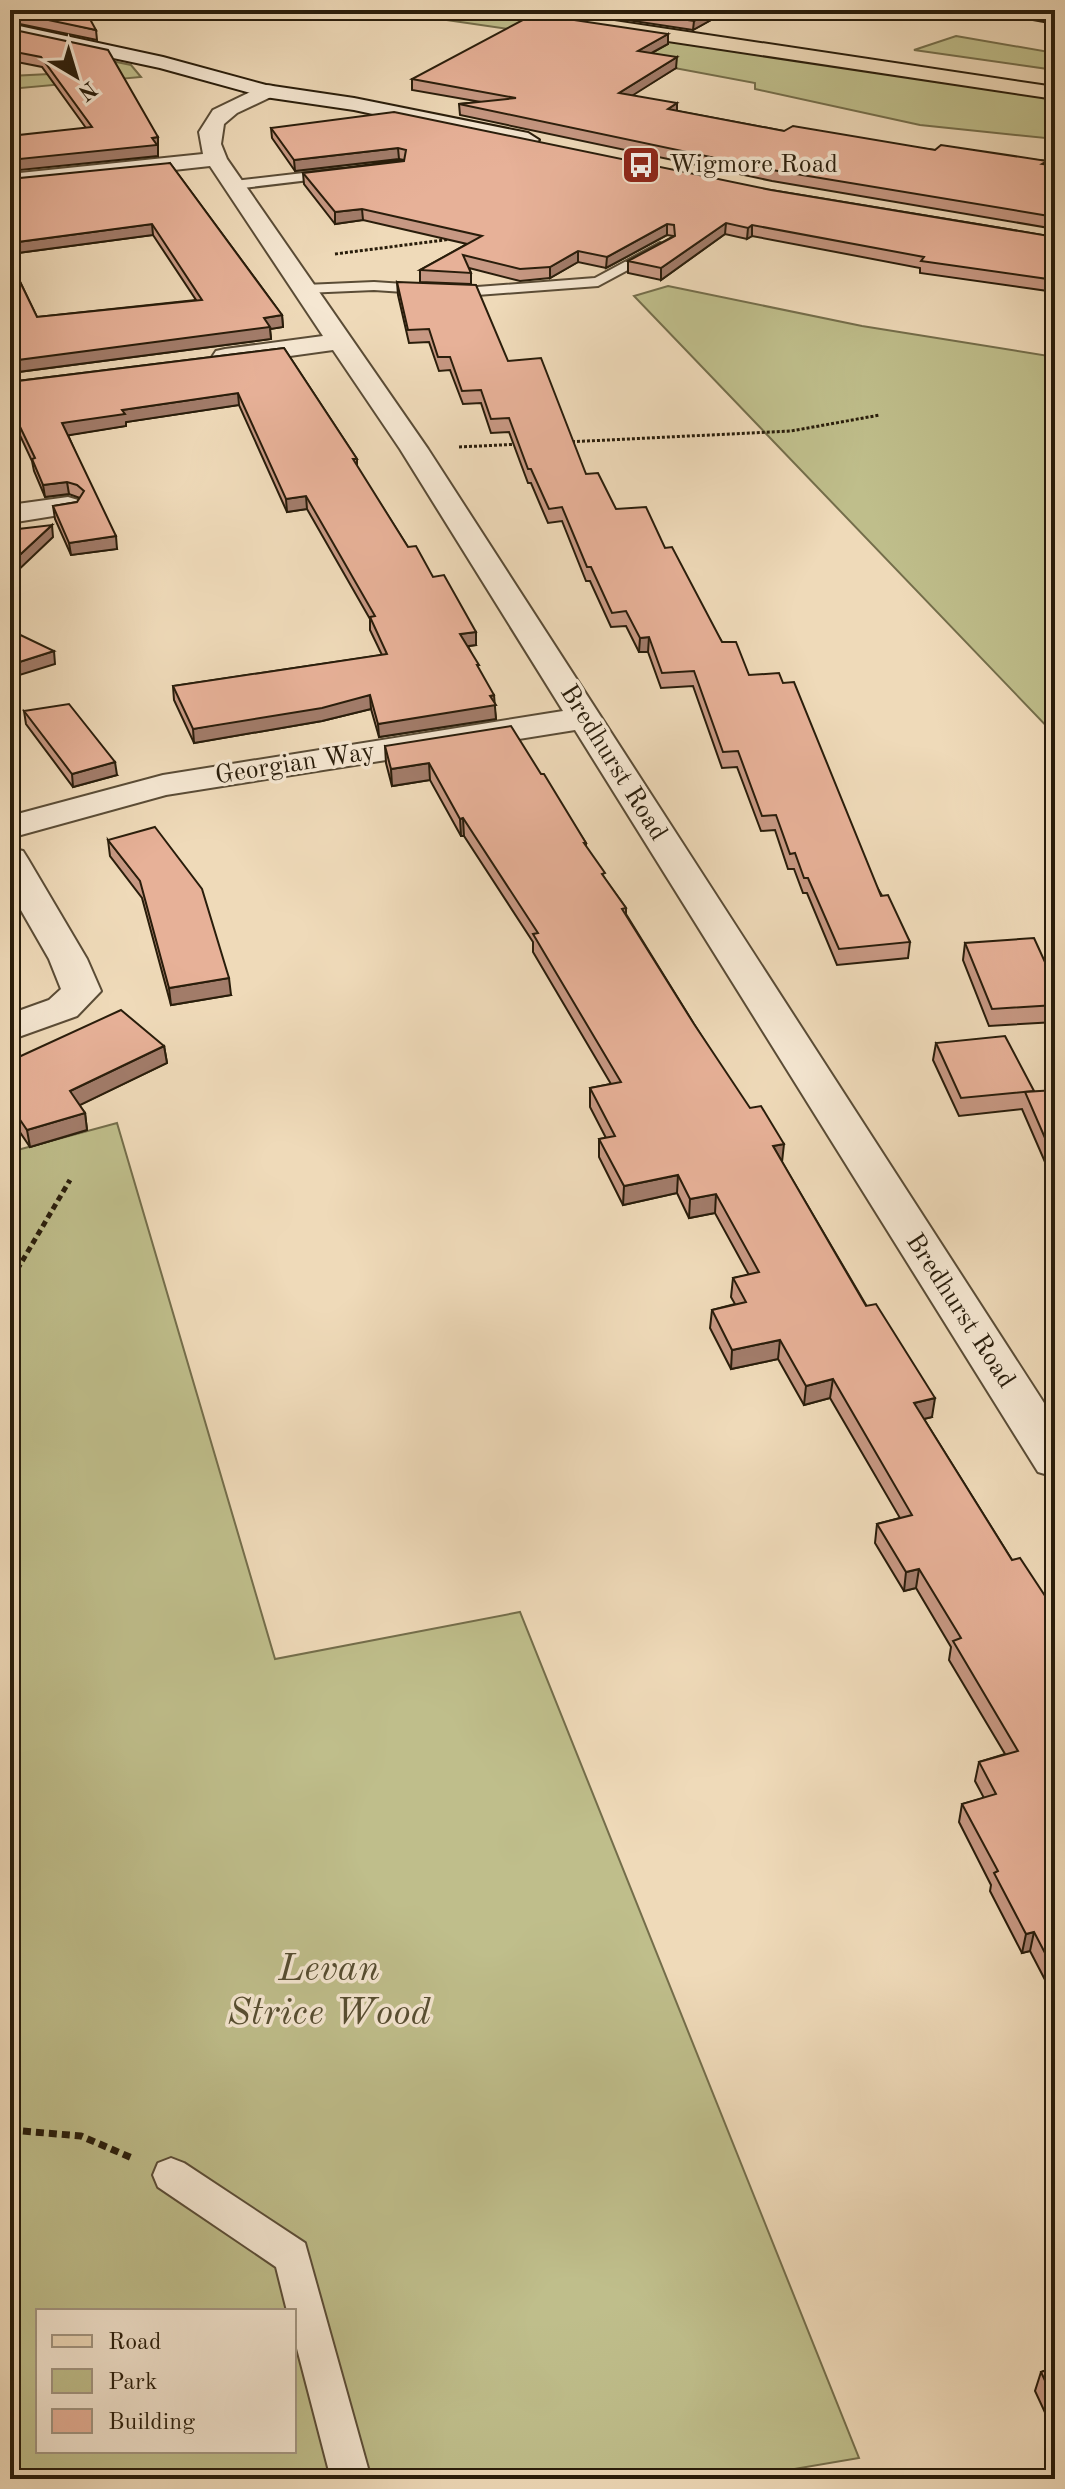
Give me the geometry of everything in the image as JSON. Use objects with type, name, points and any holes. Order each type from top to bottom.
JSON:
[{"type":"main road","points":[[501,10],[1055,93]]},
{"type":"main road","points":[[591,10],[1055,78]]},
{"type":"street","points":[[10,30],[163,63],[265,91],[368,107],[546,143]]},
{"type":"street","points":[[10,181],[225,172],[210,148],[208,133],[214,120],[265,91]]},
{"type":"street","name":"Bredhurst Road","points":[[225,172],[414,449],[1055,1459]]},
{"type":"street","points":[[199,360],[341,341]]},
{"type":"street","points":[[10,514],[68,506]]},
{"type":"street","name":"Georgian Way","points":[[10,827],[163,785],[584,718]]},
{"type":"street","points":[[10,859],[68,959],[81,991],[63,1008],[10,1028]]},
{"type":"lane","points":[[225,172],[354,171]]},
{"type":"lane","points":[[296,274],[464,292],[598,282],[668,242]]},
{"type":"lane","points":[[171,2175],[292,2256],[351,2479]]},
{"type":"path","points":[[296,274],[452,239]]},
{"type":"path","points":[[555,442],[791,431],[880,415]]},
{"type":"path","points":[[414,449],[524,444]]},
{"type":"path","points":[[10,1288],[14,1275],[70,1180]]},
{"type":"path","points":[[10,2130],[81,2136],[171,2175]]},
{"type":"green space","points":[[378,10],[459,10],[1033,94],[1055,99],[1055,139],[920,125],[755,89],[755,83],[573,49],[556,36]]},
{"type":"green space","points":[[956,36],[1055,53],[1055,70],[914,50]]},
{"type":"green space","points":[[102,59],[131,65],[141,77],[10,89],[10,76],[70,73]]},
{"type":"green space","points":[[668,286],[862,326],[1055,357],[1055,735],[634,296]]},
{"type":"green space","name":"Levan Strice Wood","points":[[117,1123],[275,1659],[520,1612],[859,2458],[735,2479],[10,2479],[10,1152]]},
{"type":"building","points":[[85,10],[96,30],[10,12]]},
{"type":"building","points":[[620,10],[713,10],[694,21]]},
{"type":"building","points":[[1028,10],[1055,10],[1055,15]]},
{"type":"building","points":[[534,14],[668,34],[638,51],[677,57],[619,93],[677,103],[668,109],[784,131],[793,126],[935,150],[941,145],[1047,161],[1042,164],[1055,166],[1055,217],[772,170],[459,104],[516,98],[412,79]]},
{"type":"building","points":[[10,29],[108,50],[158,137],[152,138],[157,145],[10,160],[10,136],[92,127],[41,57],[10,51]]},
{"type":"building","points":[[394,112],[771,190],[1055,237],[1055,280],[921,261],[924,257],[752,225],[748,228],[726,223],[661,268],[628,261],[675,236],[674,225],[667,224],[607,257],[578,251],[550,267],[520,269],[463,255],[471,273],[420,270],[482,236],[362,209],[335,212],[303,173],[404,161],[406,150],[398,148],[294,160],[271,128]]},
{"type":"building","points":[[170,163],[282,315],[264,318],[270,327],[10,361],[10,261],[37,317],[202,300],[152,224],[10,243],[10,179]]},
{"type":"building","points":[[397,282],[476,285],[508,361],[541,358],[586,474],[598,473],[616,509],[646,507],[665,548],[672,547],[722,642],[736,642],[749,675],[779,673],[783,683],[794,682],[881,896],[888,895],[910,942],[839,949],[808,878],[804,878],[795,853],[790,854],[776,815],[762,816],[738,751],[723,752],[694,671],[662,673],[649,637],[640,638],[626,611],[612,613],[591,567],[587,567],[562,507],[549,509],[531,469],[528,469],[509,418],[491,419],[481,390],[462,391],[450,357],[438,357],[429,329],[408,330]]},
{"type":"building","points":[[284,348],[357,459],[353,459],[408,547],[416,546],[433,577],[444,575],[476,632],[460,634],[479,665],[496,705],[378,724],[370,695],[322,708],[193,729],[173,686],[387,654],[370,617],[375,616],[306,496],[286,499],[238,393],[122,410],[125,414],[62,423],[116,536],[69,543],[53,506],[77,502],[84,491],[67,482],[43,485],[32,459],[35,458],[10,406],[10,382]]},
{"type":"building","points":[[52,525],[10,564],[10,530]]},
{"type":"building","points":[[10,630],[54,651],[10,665]]},
{"type":"building","points":[[69,704],[115,762],[72,774],[24,711]]},
{"type":"building","points":[[511,726],[605,873],[602,874],[626,908],[622,909],[694,1024],[750,1108],[761,1106],[784,1144],[773,1146],[866,1306],[876,1304],[935,1398],[914,1403],[1012,1560],[1020,1558],[1055,1611],[1055,1972],[1034,1932],[1026,1934],[994,1873],[998,1871],[962,1804],[996,1794],[979,1762],[1018,1751],[953,1641],[961,1638],[919,1569],[906,1572],[877,1524],[912,1515],[833,1379],[806,1386],[780,1340],[732,1350],[712,1310],[746,1302],[733,1278],[759,1272],[716,1194],[690,1199],[678,1175],[624,1186],[599,1139],[615,1136],[590,1088],[621,1082],[533,934],[538,933],[463,818],[460,819],[429,763],[391,769],[385,746]]},
{"type":"building","points":[[155,827],[202,889],[229,978],[169,988],[140,881],[108,840]]},
{"type":"building","points":[[1034,938],[1055,984],[1055,1005],[992,1009],[965,943]]},
{"type":"building","points":[[121,1010],[164,1046],[70,1091],[85,1113],[27,1130],[10,1105],[10,1061]]},
{"type":"building","points":[[1005,1036],[1034,1091],[961,1098],[936,1043]]},
{"type":"building","points":[[1055,1090],[1055,1161],[1025,1092]]},
{"type":"building","points":[[1055,2367],[1055,2402],[1041,2372]]},
{"type":"place","name":"Wigmore Road","points":[[641,165]]}]
